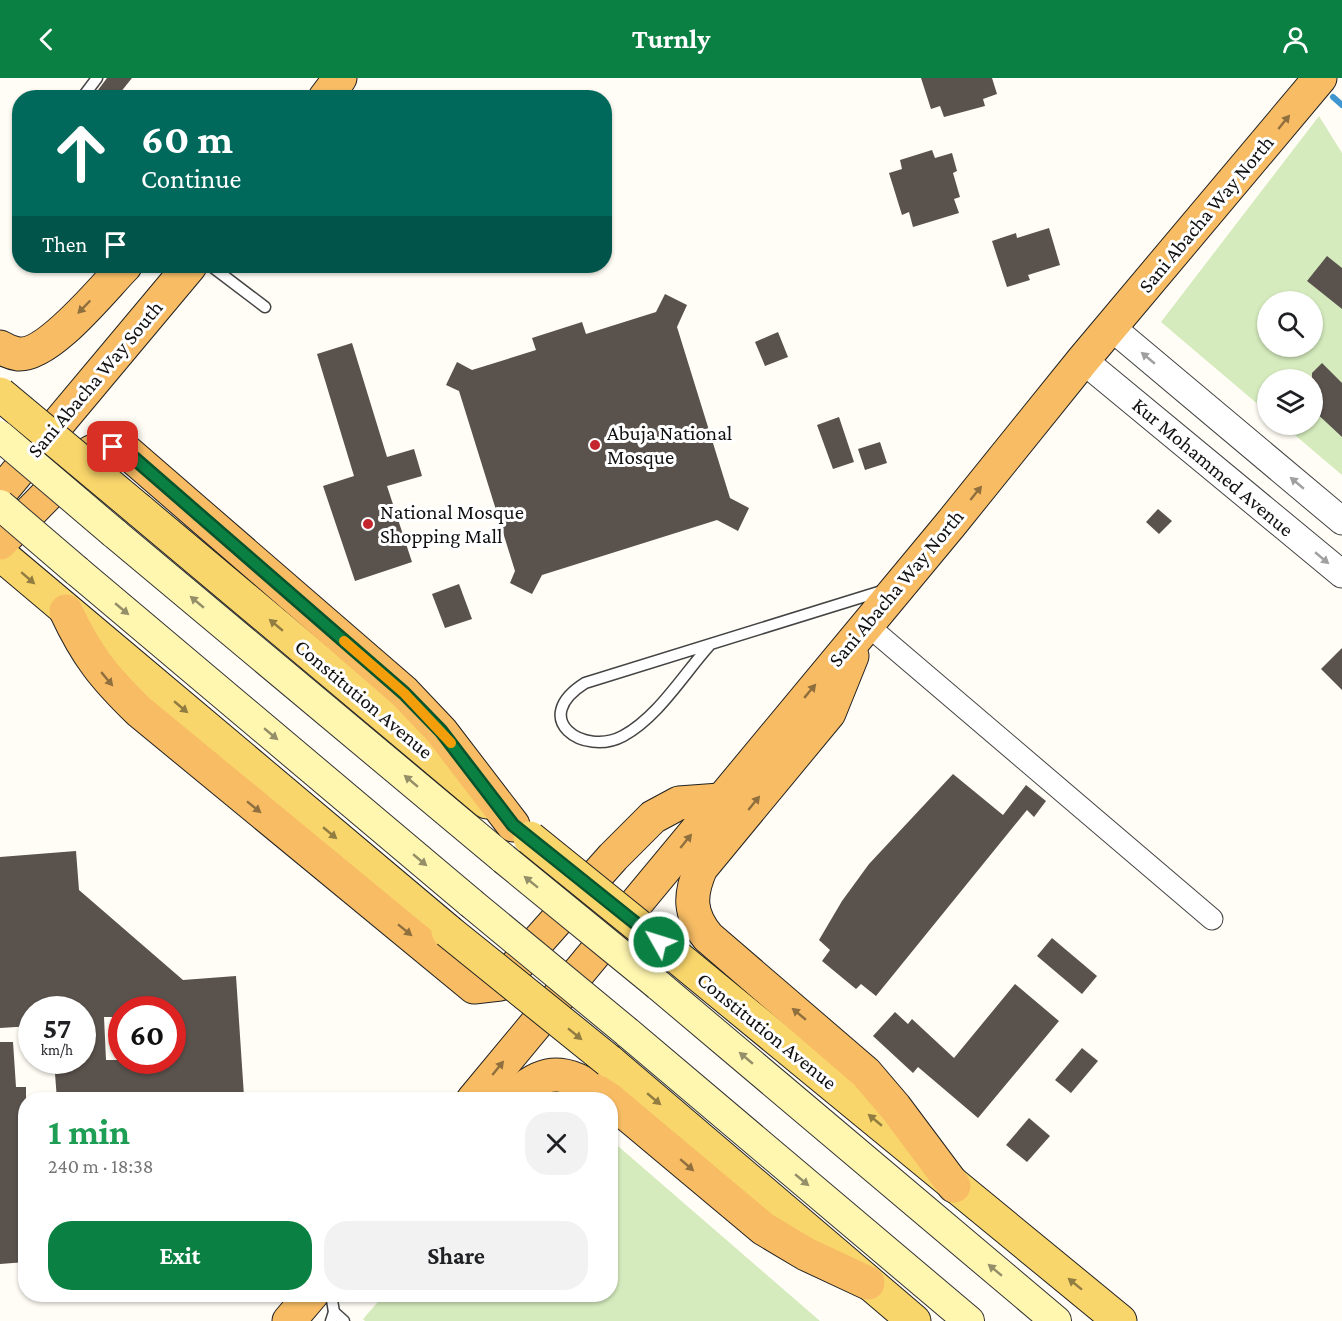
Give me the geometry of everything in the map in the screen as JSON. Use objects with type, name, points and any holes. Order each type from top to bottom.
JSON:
[{"type":"highway","name":"Sani Abacha Way North","points":[[480,1092],[1083,360],[1320,78]]},
{"type":"highway","points":[[0,347],[18,354],[30,352],[53,340],[118,273]]},
{"type":"highway","name":"Sani Abacha Way South","points":[[0,493],[184,273]]},
{"type":"highway","points":[[0,543],[86,455],[100,447],[113,447],[127,452],[404,693],[441,731],[521,832]]},
{"type":"highway","points":[[61,607],[84,650],[110,682],[139,711],[474,987],[501,984],[613,857],[653,817],[680,803],[720,800]]},
{"type":"highway","points":[[866,624],[829,713],[701,868],[693,886],[691,905],[697,923],[708,937],[866,1073],[895,1107],[954,1186]]},
{"type":"highway","points":[[518,1092],[522,1088],[555,1074],[577,1078],[598,1092]]},
{"type":"highway","points":[[618,1107],[764,1229],[806,1254],[868,1283]]},
{"type":"highway","points":[[289,1321],[326,1309]]},
{"type":"main road","name":"Constitution Avenue","points":[[0,394],[521,832],[818,1072],[1120,1321]]},
{"type":"main road","name":"Constitution Avenue","points":[[0,436],[504,859],[791,1096],[1056,1321]]},
{"type":"main road","points":[[0,505],[969,1321]]},
{"type":"main road","points":[[0,554],[448,931],[609,1061],[914,1321]]},
{"type":"street","name":"Kur Mohammed Avenue","points":[[1111,327],[1342,521]]},
{"type":"street","name":"Kur Mohammed Avenue","points":[[1083,360],[1342,574]]},
{"type":"street","points":[[866,624],[1212,919]]},
{"type":"lane","points":[[220,273],[265,307]]},
{"type":"lane","points":[[709,646],[649,716],[623,736],[598,743],[573,734],[561,723],[559,713],[562,702],[585,683],[897,587]]},
{"type":"lane","points":[[326,1309],[344,1321]]},
{"type":"green space","points":[[1319,116],[1342,153],[1342,475],[1295,435],[1323,435],[1323,369],[1257,369],[1257,404],[1161,322]]},
{"type":"green space","points":[[618,1146],[820,1321],[365,1321],[363,1319],[378,1302],[618,1302]]},
{"type":"building","points":[[107,78],[132,78],[122,90],[98,90]]},
{"type":"building","points":[[921,78],[992,78],[997,94],[983,99],[985,106],[944,117],[940,106],[931,109]]},
{"type":"building","points":[[932,150],[935,158],[952,153],[957,171],[953,173],[960,197],[954,199],[959,213],[913,227],[909,212],[902,215],[889,173],[902,169],[900,160]]},
{"type":"building","points":[[1049,228],[1060,265],[1028,275],[1030,280],[1007,287],[992,241],[1016,233],[1017,238]]},
{"type":"building","points":[[1327,256],[1342,268],[1342,309],[1323,294],[1323,291],[1320,291],[1307,281]]},
{"type":"building","name":"Abuja National Mosque","points":[[665,294],[687,305],[677,327],[730,498],[749,508],[738,531],[717,520],[542,575],[532,594],[510,583],[515,571],[459,391],[446,385],[457,362],[472,370],[536,350],[532,338],[582,322],[586,334],[656,312]]},
{"type":"building","points":[[778,332],[788,357],[765,366],[755,342]]},
{"type":"building","points":[[352,343],[387,457],[414,449],[422,476],[387,486],[412,562],[355,581],[323,486],[354,476],[317,354]]},
{"type":"building","points":[[1322,363],[1342,383],[1342,437],[1323,419],[1323,369],[1316,369]]},
{"type":"building","points":[[839,417],[854,462],[833,469],[817,425]]},
{"type":"building","points":[[880,442],[887,463],[865,470],[858,449]]},
{"type":"building","points":[[1158,509],[1172,521],[1159,534],[1146,522]]},
{"type":"building","points":[[459,584],[472,619],[445,628],[432,594]]},
{"type":"building","points":[[1342,648],[1342,690],[1321,669]]},
{"type":"building","points":[[953,774],[1003,815],[1026,785],[1046,801],[1034,817],[1027,810],[876,996],[861,984],[856,989],[822,961],[830,950],[819,940],[842,901],[869,864]]},
{"type":"building","points":[[76,851],[79,890],[183,980],[236,976],[244,1092],[56,1092],[55,1074],[96,1074],[96,996],[18,996],[18,1027],[0,1028],[0,857]]},
{"type":"building","points":[[1052,938],[1097,976],[1082,994],[1037,956]]},
{"type":"building","points":[[1015,984],[1059,1021],[978,1118],[918,1067],[913,1073],[873,1036],[895,1012],[908,1024],[912,1019],[954,1058]]},
{"type":"building","points":[[0,1042],[13,1042],[16,1087],[26,1087],[26,1092],[18,1092],[18,1263],[0,1264]]},
{"type":"building","points":[[1082,1048],[1098,1061],[1071,1093],[1055,1080]]},
{"type":"building","points":[[1029,1118],[1050,1136],[1027,1162],[1006,1145]]},
{"type":"waterway","points":[[1333,97],[1342,105]]},
{"type":"slow traffic","points":[[344,641],[404,693],[451,743]]},
{"type":"place","name":"Abuja National Mosque","points":[[595,445]]},
{"type":"place","name":"National Mosque Shopping Mall","points":[[368,524]]},
{"type":"route","points":[[113,447],[127,452],[404,693],[441,731],[478,776],[513,825],[659,942]]}]
